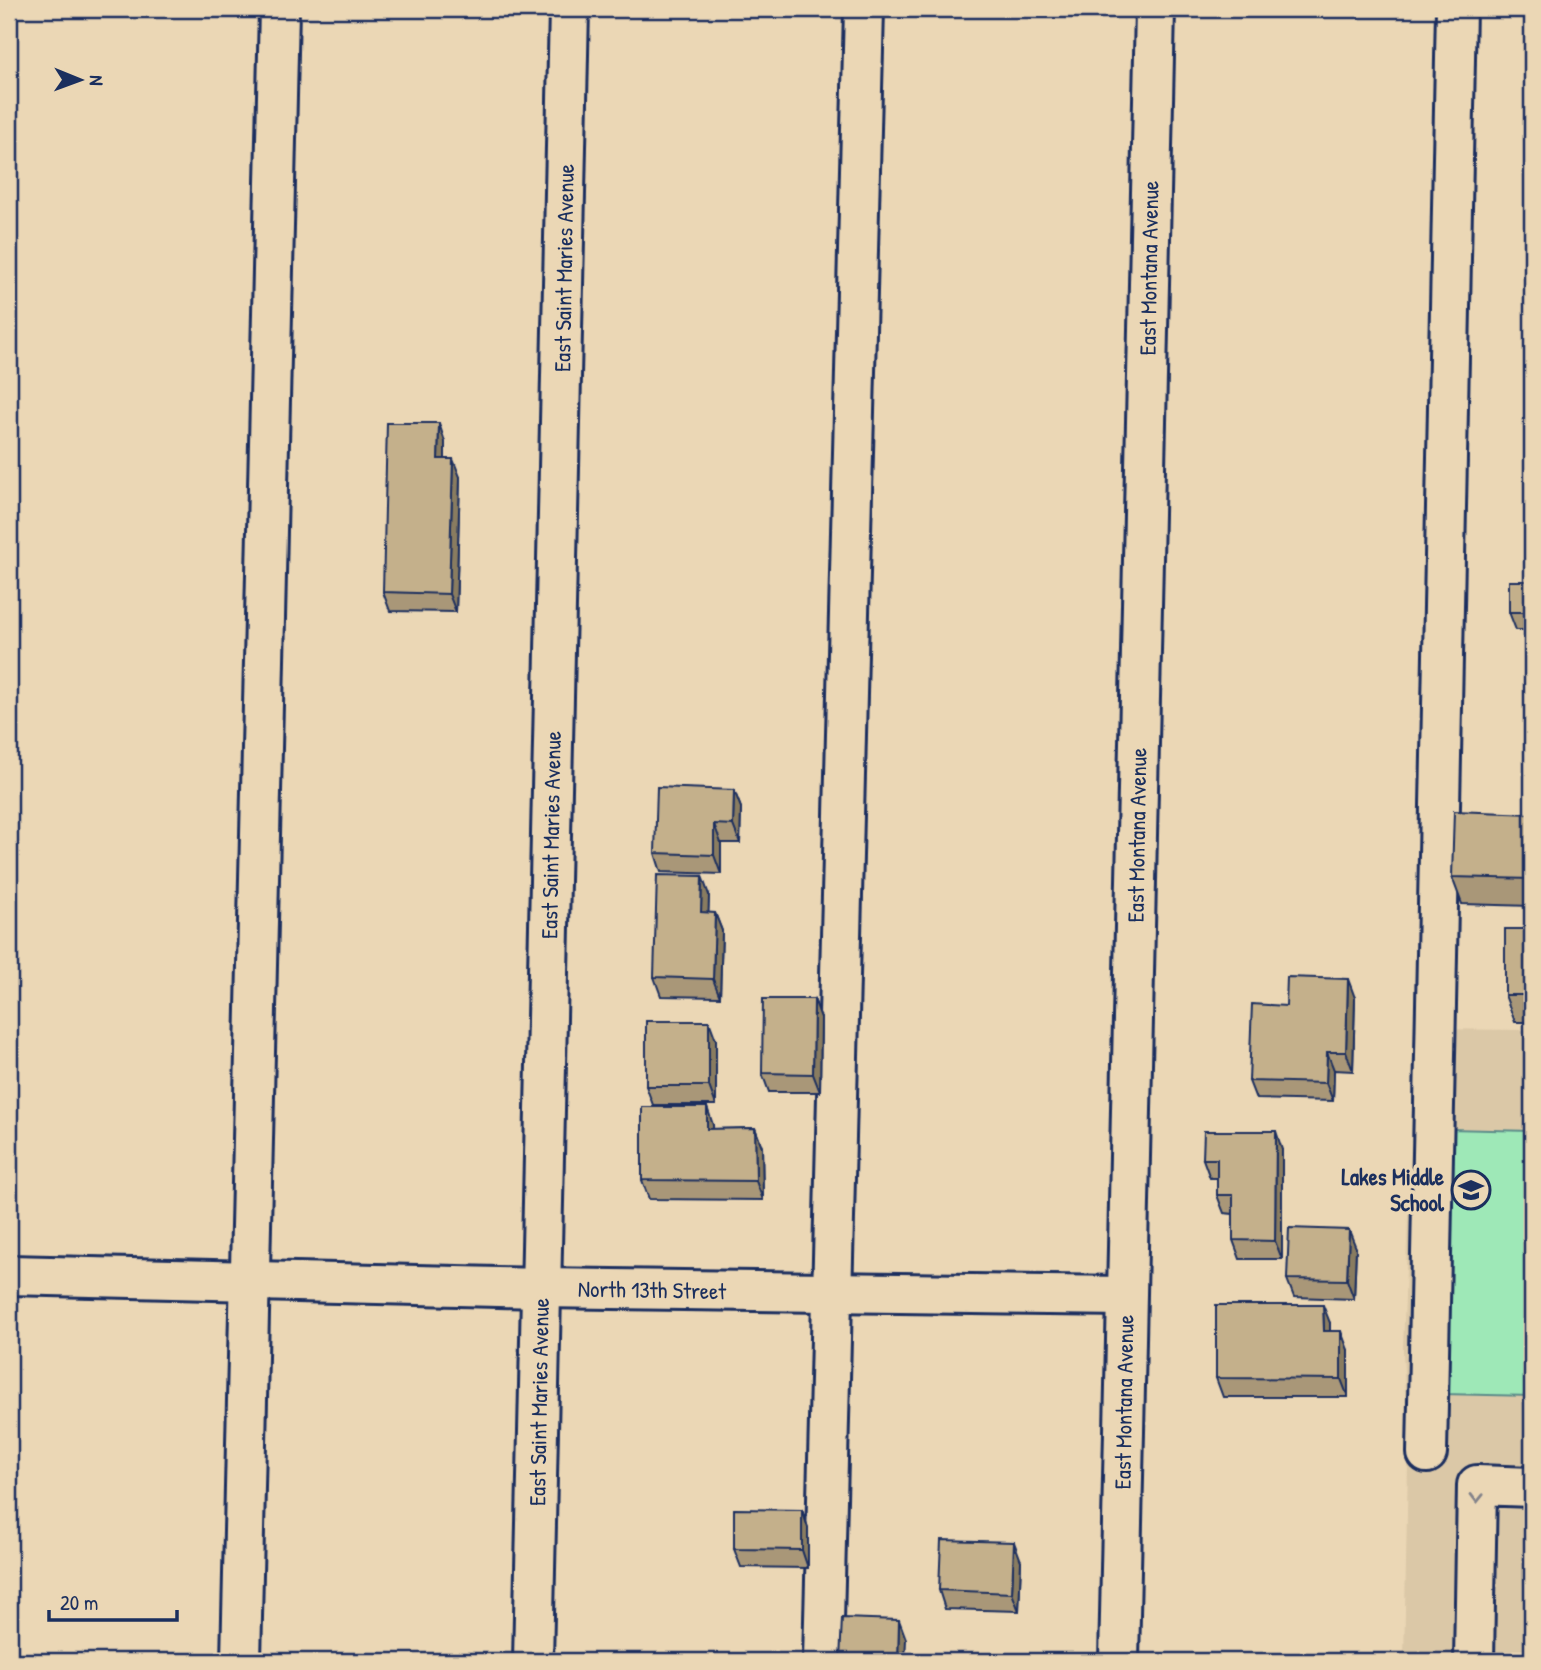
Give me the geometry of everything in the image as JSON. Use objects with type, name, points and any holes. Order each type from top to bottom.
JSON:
[{"type":"street","points":[[241,1661],[279,9]]},
{"type":"street","name":"East Saint Maries Avenue","points":[[533,1661],[569,9]]},
{"type":"street","points":[[824,1661],[864,9]]},
{"type":"street","name":"East Montana Avenue","points":[[1119,1661],[1155,9]]},
{"type":"street","points":[[1427,1453],[1456,9]]},
{"type":"street","name":"North 13th Street","points":[[9,1275],[541,1288],[1126,1296]]},
{"type":"street","points":[[1474,1661],[1477,1485],[1532,1487]]},
{"type":"shaded area","name":"Lakes Middle School","points":[[1415,1029],[1532,1030],[1532,1661],[1404,1661],[1408,1463],[1403,1350]]},
{"type":"green space","points":[[1449,1129],[1532,1131],[1532,1396],[1443,1394]]},
{"type":"building","points":[[387,423],[439,423],[438,459],[453,459],[449,594],[383,592]]},
{"type":"building","points":[[1509,581],[1532,581],[1532,612],[1509,612]]},
{"type":"building","points":[[657,787],[734,790],[733,825],[714,824],[714,855],[655,853]]},
{"type":"building","points":[[1454,811],[1532,814],[1532,879],[1452,877]]},
{"type":"building","points":[[657,875],[702,876],[701,912],[715,913],[713,979],[654,977]]},
{"type":"building","points":[[1505,929],[1532,929],[1532,995],[1505,995]]},
{"type":"building","points":[[1287,977],[1348,979],[1346,1052],[1327,1052],[1326,1083],[1249,1081],[1252,1004],[1286,1006]]},
{"type":"building","points":[[763,999],[814,999],[813,1074],[762,1073]]},
{"type":"building","points":[[646,1021],[709,1021],[709,1086],[646,1086]]},
{"type":"building","points":[[642,1107],[707,1107],[707,1129],[755,1128],[756,1181],[642,1180]]},
{"type":"building","points":[[1204,1131],[1276,1131],[1275,1241],[1233,1240],[1233,1195],[1217,1195],[1217,1159],[1203,1159]]},
{"type":"building","points":[[1289,1228],[1349,1230],[1347,1280],[1287,1279]]},
{"type":"building","points":[[1216,1305],[1323,1305],[1324,1331],[1341,1331],[1341,1379],[1216,1378]]},
{"type":"building","points":[[734,1509],[802,1510],[802,1550],[734,1549]]},
{"type":"building","points":[[941,1540],[1014,1542],[1012,1593],[939,1590]]},
{"type":"building","points":[[842,1618],[899,1620],[898,1661],[840,1661]]},
{"type":"place","name":"Lakes Middle School","points":[[1471,1190]]}]
